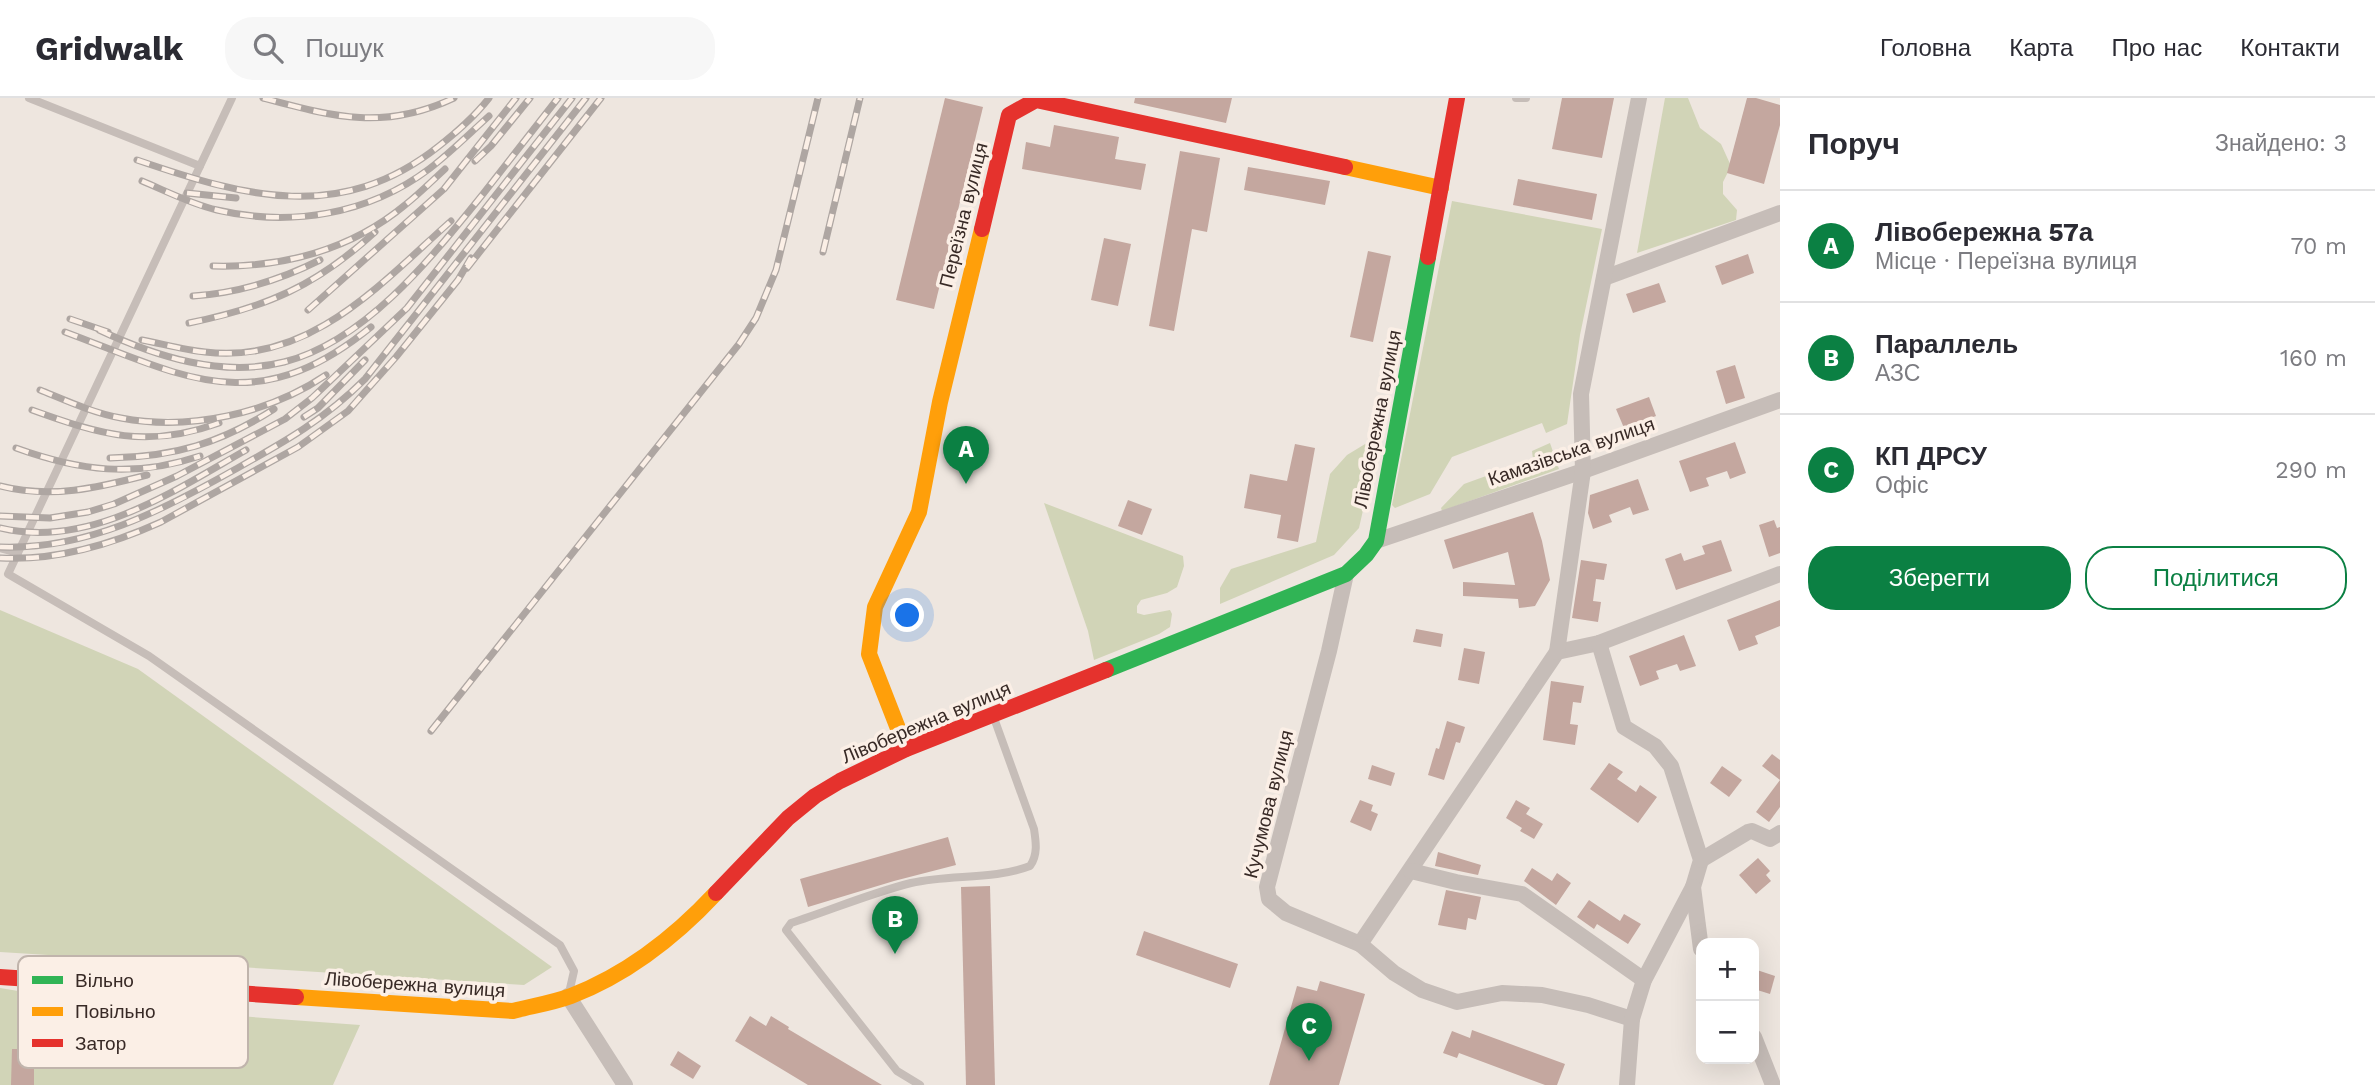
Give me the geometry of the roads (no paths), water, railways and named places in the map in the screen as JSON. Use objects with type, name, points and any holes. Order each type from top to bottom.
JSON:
[{"type":"main road","name":"Лівобережна вулиця","points":[[248,993],[513,1011],[568,996],[603,981],[638,961],[689,921],[772,833],[804,805],[851,775],[906,749],[1346,574],[1367,555],[1376,541],[1457,98]]},
{"type":"main road","name":"Переїзна вулиця","points":[[906,749],[869,654],[875,607],[919,512],[940,402],[1009,115],[1036,100],[1441,188]]},
{"type":"main road","name":"Лівобережна вулиця","points":[[0,977],[18,978]]},
{"type":"street","points":[[1360,944],[1557,652],[1583,471],[1581,394],[1639,98]]},
{"type":"street","points":[[1604,278],[1780,213]]},
{"type":"street","name":"Камазівська вулиця","points":[[1376,541],[1583,471],[1780,400]]},
{"type":"street","name":"Кучумова вулиця","points":[[1346,574],[1329,652],[1267,887],[1269,899],[1286,913],[1360,944],[1394,973],[1422,990],[1457,1002],[1502,993],[1542,995],[1588,1005],[1632,1019]]},
{"type":"street","points":[[1557,652],[1599,643],[1780,574]]},
{"type":"street","points":[[1599,643],[1624,727],[1655,746],[1671,766],[1701,860],[1693,887],[1644,980],[1632,1019],[1627,1085]]},
{"type":"street","points":[[1701,860],[1748,832],[1752,831],[1770,839],[1780,833]]},
{"type":"street","points":[[1411,871],[1456,883],[1522,894],[1644,980]]},
{"type":"street","points":[[1693,887],[1700,938]]},
{"type":"street","points":[[568,996],[625,1085]]},
{"type":"street","points":[[1759,1050],[1773,1085]]},
{"type":"lane","points":[[29,98],[200,166]]},
{"type":"lane","points":[[232,98],[8,574],[149,656],[560,945],[574,971],[568,996]]},
{"type":"lane","points":[[1516,98],[1525,98]]},
{"type":"lane","points":[[0,548],[18,553]]},
{"type":"lane","points":[[920,1085],[897,1071],[786,930],[791,923],[910,884],[1030,866],[1034,861],[1036,848],[1034,829],[993,715]]},
{"type":"railway","points":[[263,98],[313,111],[359,118],[405,115],[454,98]]},
{"type":"railway","points":[[137,160],[216,184],[254,192],[292,196],[329,194],[366,186],[402,171],[453,135],[489,98]]},
{"type":"railway","points":[[308,310],[444,189],[516,98]]},
{"type":"railway","points":[[475,161],[491,146],[530,98]]},
{"type":"railway","points":[[99,330],[166,356],[213,366],[260,366],[284,362],[314,351],[343,336],[395,294],[442,244],[558,98]]},
{"type":"railway","points":[[0,516],[50,518],[88,512],[114,504],[177,476],[285,419],[312,398],[407,308],[572,98]]},
{"type":"railway","points":[[0,547],[63,542],[93,535],[151,513],[270,450],[334,407],[365,379],[586,98]]},
{"type":"railway","points":[[467,268],[601,98]]},
{"type":"railway","points":[[431,731],[739,344],[756,318],[776,270],[818,98]]},
{"type":"railway","points":[[823,252],[860,98]]},
{"type":"railway","points":[[142,181],[198,204],[245,215],[300,217],[328,213],[354,207],[405,185],[437,163],[489,116]]},
{"type":"railway","points":[[213,266],[265,264],[339,245],[384,221],[445,169]]},
{"type":"railway","points":[[187,193],[236,198]]},
{"type":"railway","points":[[142,340],[205,352],[243,353],[278,346],[311,333],[341,315],[370,293],[451,221]]},
{"type":"railway","points":[[189,323],[243,310],[289,292],[332,267],[375,232]]},
{"type":"railway","points":[[0,558],[62,554],[122,538],[161,522],[298,447],[348,411],[458,280],[471,258]]},
{"type":"railway","points":[[193,296],[258,284],[290,274],[320,260]]},
{"type":"railway","points":[[70,319],[108,332]]},
{"type":"railway","points":[[65,332],[184,375],[220,382],[255,382],[291,374],[330,356],[371,327]]},
{"type":"railway","points":[[304,417],[318,408],[365,360]]},
{"type":"railway","points":[[40,390],[111,416],[174,422],[227,416],[254,409],[303,389],[326,375]]},
{"type":"railway","points":[[110,458],[155,455],[196,446],[235,431],[274,409]]},
{"type":"railway","points":[[32,410],[80,426],[124,436],[169,435],[219,423]]},
{"type":"railway","points":[[16,448],[62,462],[107,469],[152,467],[200,456]]},
{"type":"railway","points":[[0,528],[33,532],[66,531],[97,524],[159,499],[246,450]]},
{"type":"railway","points":[[0,486],[56,492],[92,488],[147,475]]},
{"type":"place","name":"Лівобережна 57а","points":[[966,484]]},
{"type":"place","name":"Параллель","points":[[895,954]]},
{"type":"place","name":"КП ДРСУ","points":[[1309,1061]]}]
